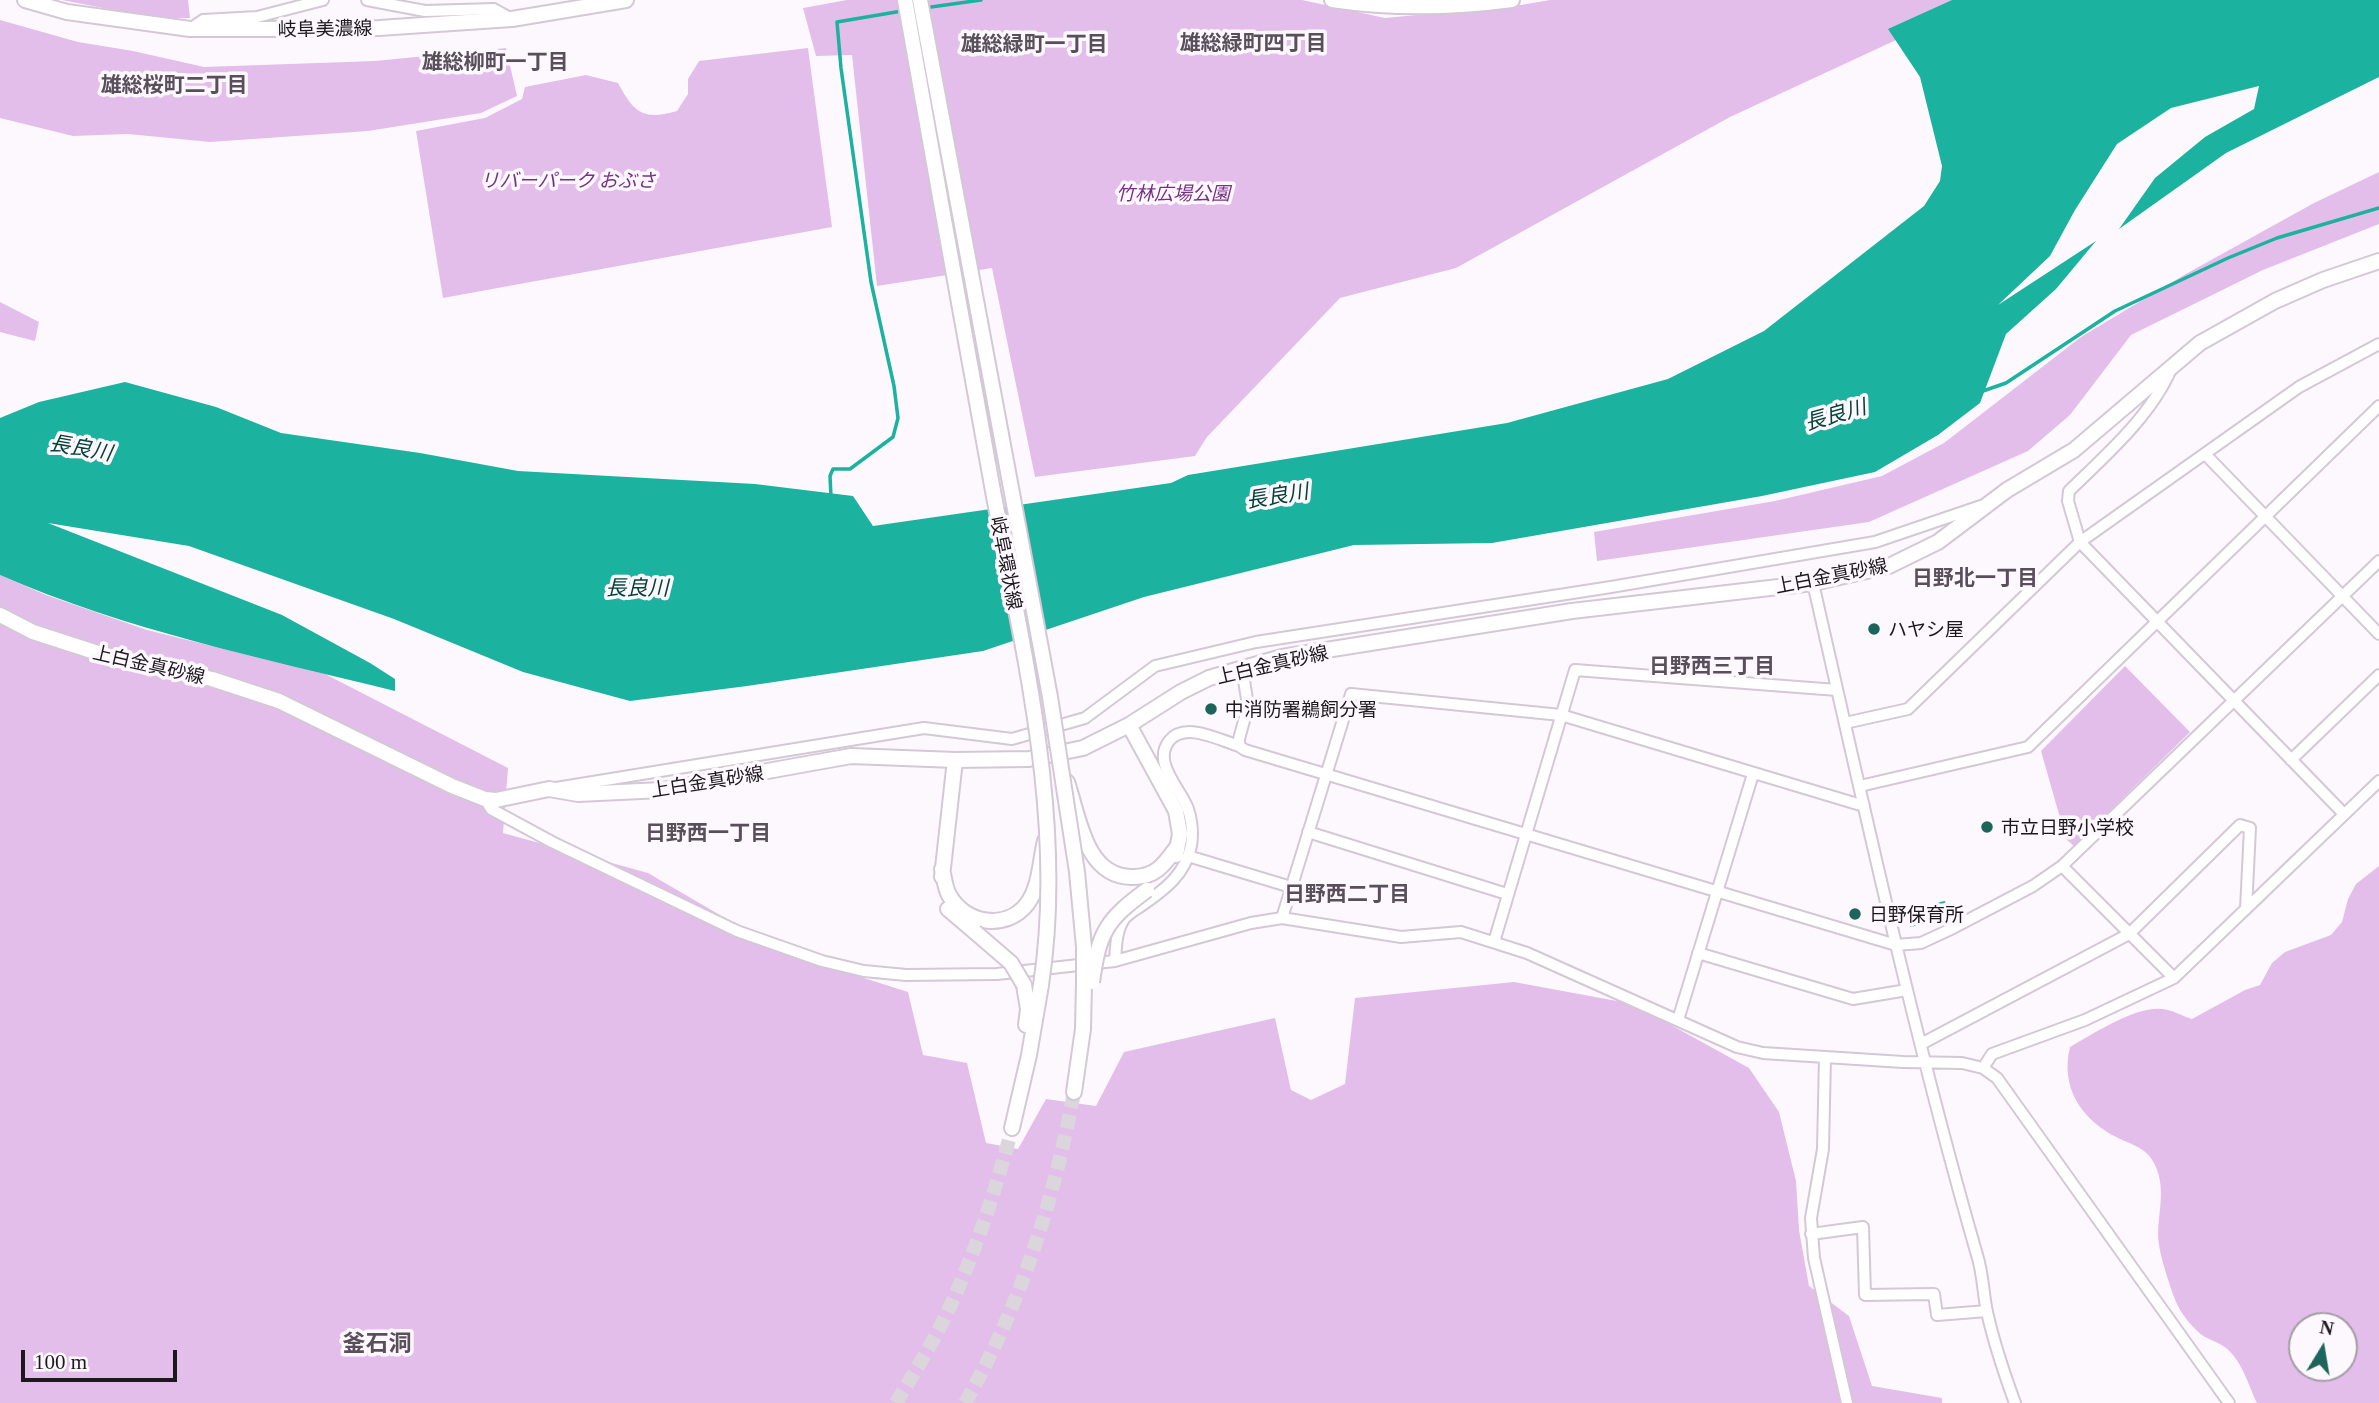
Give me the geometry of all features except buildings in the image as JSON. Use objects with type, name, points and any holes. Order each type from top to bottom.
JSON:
[{"type":"main road","name":"岐阜美濃線","points":[[25,0],[67,12],[190,29],[379,28],[512,19],[626,0]]},
{"type":"main road","name":"岐阜環状線","points":[[905,0],[1032,702],[1047,832],[1048,905],[1045,957],[1030,1055],[1012,1128]]},
{"type":"main road","name":"岐阜環状線","points":[[920,0],[1061,763],[1082,911],[1088,982],[1074,1092]]},
{"type":"main road","points":[[1332,0],[1369,6],[1422,8],[1512,0]]},
{"type":"main road","name":"上白金真砂線","points":[[0,615],[33,632],[104,655],[212,679],[279,701],[452,786],[485,799],[496,800],[549,789],[578,794],[662,790],[851,756],[955,760],[1029,759],[1083,748],[1129,726],[1181,692],[1209,678],[1282,657],[1572,611],[1813,583],[1889,566],[1938,542],[2007,490],[2074,450],[2200,343],[2275,301],[2323,280],[2379,261]]},
{"type":"main road","points":[[1088,982],[1103,934],[1118,912],[1144,884],[1164,875],[1183,851],[1176,811],[1129,726]]},
{"type":"main road","points":[[955,760],[940,895],[947,909],[976,926],[1011,963],[1024,985],[1028,1009],[1017,1110]]},
{"type":"main road","points":[[1061,763],[1092,857],[1112,874],[1144,884]]},
{"type":"main road","points":[[976,926],[1014,916],[1026,906],[1035,890],[1047,832]]},
{"type":"street","points":[[190,29],[203,20],[257,17],[323,0]]},
{"type":"street","points":[[367,0],[425,10],[494,9],[512,19]]},
{"type":"street","points":[[1845,723],[1908,709],[2080,542],[2299,387],[2379,344]]},
{"type":"street","points":[[2174,364],[2166,381],[2125,436],[2069,491],[2068,501],[2080,542],[2344,814]]},
{"type":"street","points":[[1860,786],[2028,747],[2379,407]]},
{"type":"street","points":[[2205,454],[2379,634]]},
{"type":"street","points":[[549,789],[924,728],[1012,739],[1085,719],[1155,666],[1256,642],[1611,587],[1875,542],[1994,501]]},
{"type":"street","points":[[1115,961],[1119,930],[1125,917],[1172,882],[1192,824],[1187,806],[1163,756],[1167,743],[1176,734],[1188,731],[1896,945],[1921,943],[2033,886],[2062,866],[2379,561]]},
{"type":"street","points":[[1813,583],[1907,990],[1979,1259],[1987,1311],[2015,1403]]},
{"type":"street","points":[[1239,746],[1238,739],[1248,706],[1242,667]]},
{"type":"street","points":[[1494,942],[1574,670],[1837,690]]},
{"type":"street","points":[[2291,760],[2379,675]]},
{"type":"street","points":[[1282,918],[1351,694],[1561,715],[1864,806]]},
{"type":"street","points":[[1678,1020],[1754,774]]},
{"type":"street","points":[[1983,1068],[1992,1054],[2085,1020],[2174,978],[2379,781]]},
{"type":"street","points":[[485,799],[491,809],[551,842],[737,930],[822,961],[864,971],[906,975],[997,974],[1115,961],[1251,923],[1282,918],[1401,937],[1461,932],[1527,953],[1737,1047],[1763,1053],[1962,1063],[1983,1068],[1997,1078],[2229,1403]]},
{"type":"street","points":[[1921,1044],[2129,934],[2240,825],[2250,828],[2246,909]]},
{"type":"street","points":[[1308,832],[1507,894]]},
{"type":"street","points":[[1183,851],[1291,887]]},
{"type":"street","points":[[2062,866],[2174,978]]},
{"type":"street","points":[[1698,953],[1853,999],[1907,990]]},
{"type":"street","points":[[1825,1057],[1823,1149],[1811,1218],[1811,1234],[1847,1403]]},
{"type":"street","points":[[1811,1234],[1863,1227],[1865,1296],[1934,1294],[1937,1315],[1987,1311]]},
{"type":"green space","points":[[62,0],[188,0],[190,18],[155,18]]},
{"type":"green space","name":"竹林広場公園","points":[[847,0],[1302,0],[1385,18],[1550,0],[1956,0],[1894,41],[1730,117],[1456,268],[1340,298],[1207,437],[1195,456],[1035,477],[992,268],[877,286],[852,55],[816,56],[803,8]]},
{"type":"green space","points":[[0,20],[78,42],[204,67],[375,61],[506,48],[517,96],[481,113],[368,131],[210,142],[128,134],[73,136],[0,118]]},
{"type":"green space","name":"リバーパーク おぶさ","points":[[808,48],[832,227],[443,298],[416,131],[485,118],[522,99],[525,87],[586,75],[618,83],[629,101],[640,112],[665,114],[677,111],[688,94],[688,79],[699,61]]},
{"type":"green space","points":[[2379,172],[2379,224],[2263,270],[2131,335],[2070,415],[2028,451],[1869,522],[1597,561],[1594,532],[1775,501],[1882,476],[1944,443],[2081,337],[2184,275],[2314,203]]},
{"type":"green space","points":[[0,302],[39,322],[35,341],[0,332]]},
{"type":"green space","points":[[0,575],[46,595],[147,630],[325,674],[508,768],[503,833],[648,873],[785,953],[908,992],[923,1055],[967,1063],[986,1143],[1018,1149],[1046,1099],[1096,1106],[1124,1052],[1275,1018],[1291,1090],[1311,1100],[1345,1084],[1355,998],[1514,982],[1633,1004],[1749,1068],[1779,1112],[1796,1181],[1799,1230],[1809,1286],[1849,1316],[1872,1386],[1942,1398],[1942,1403],[0,1403]]},
{"type":"green space","points":[[2125,666],[2190,732],[2074,846],[2066,839],[2041,751]]},
{"type":"green space","points":[[2379,866],[2379,1403],[2257,1403],[2232,1353],[2205,1337],[2188,1322],[2180,1310],[2159,1245],[2161,1186],[2155,1165],[2144,1151],[2093,1122],[2076,1101],[2068,1076],[2070,1047],[2114,1022],[2139,1012],[2165,1009],[2192,1019],[2245,990],[2260,985],[2272,963],[2285,952],[2331,935],[2342,922],[2348,899],[2356,884]]},
{"type":"water","name":"長良川","points":[[1952,0],[2379,0],[2379,77],[2226,153],[2119,229],[2155,178],[2205,137],[2254,109],[2259,86],[2171,108],[2117,144],[2075,210],[2050,256],[1998,305],[2096,241],[2056,289],[2006,334],[1980,403],[1938,435],[1875,472],[1762,496],[1492,543],[1354,545],[1144,597],[983,651],[630,701],[523,672],[394,619],[189,546],[48,523],[282,615],[395,679],[395,691],[145,627],[96,612],[0,575],[0,418],[39,402],[125,382],[216,407],[281,433],[420,453],[518,471],[755,484],[853,496],[873,526],[1171,483],[1188,475],[1507,423],[1668,379],[1764,331],[1924,206],[1940,181],[1942,166],[1920,77],[1888,29]]},
{"type":"water","points":[[1945,901],[1949,919],[1910,927],[1907,909]]},
{"type":"waterway","points":[[924,8],[981,0]]},
{"type":"waterway","points":[[831,497],[830,476],[833,469],[850,469],[893,437],[898,418],[894,386],[871,282],[837,22],[902,11]]},
{"type":"waterway","points":[[1983,391],[2006,383],[2115,311],[2228,258],[2277,238],[2379,208]]},
{"type":"tunnel","points":[[965,1403],[985,1367],[1033,1252],[1056,1173],[1074,1092]]},
{"type":"tunnel","points":[[896,1403],[947,1313],[971,1258],[1012,1128]]},
{"type":"place","name":"ハヤシ屋","points":[[1874,629]]},
{"type":"place","name":"中消防署鵜飼分署","points":[[1211,709]]},
{"type":"place","name":"市立日野小学校","points":[[1987,827]]},
{"type":"place","name":"日野保育所","points":[[1855,914]]},
{"type":"district","name":"雄総緑町四丁目","points":[[1253,42]]},
{"type":"district","name":"雄総緑町一丁目","points":[[1034,43]]},
{"type":"district","name":"雄総柳町一丁目","points":[[495,61]]},
{"type":"district","name":"雄総桜町二丁目","points":[[174,84]]},
{"type":"district","name":"日野北一丁目","points":[[1975,577]]},
{"type":"district","name":"日野西三丁目","points":[[1712,665]]},
{"type":"district","name":"日野西一丁目","points":[[708,832]]},
{"type":"district","name":"日野西二丁目","points":[[1347,893]]},
{"type":"district","name":"釜石洞","points":[[377,1342]]}]
